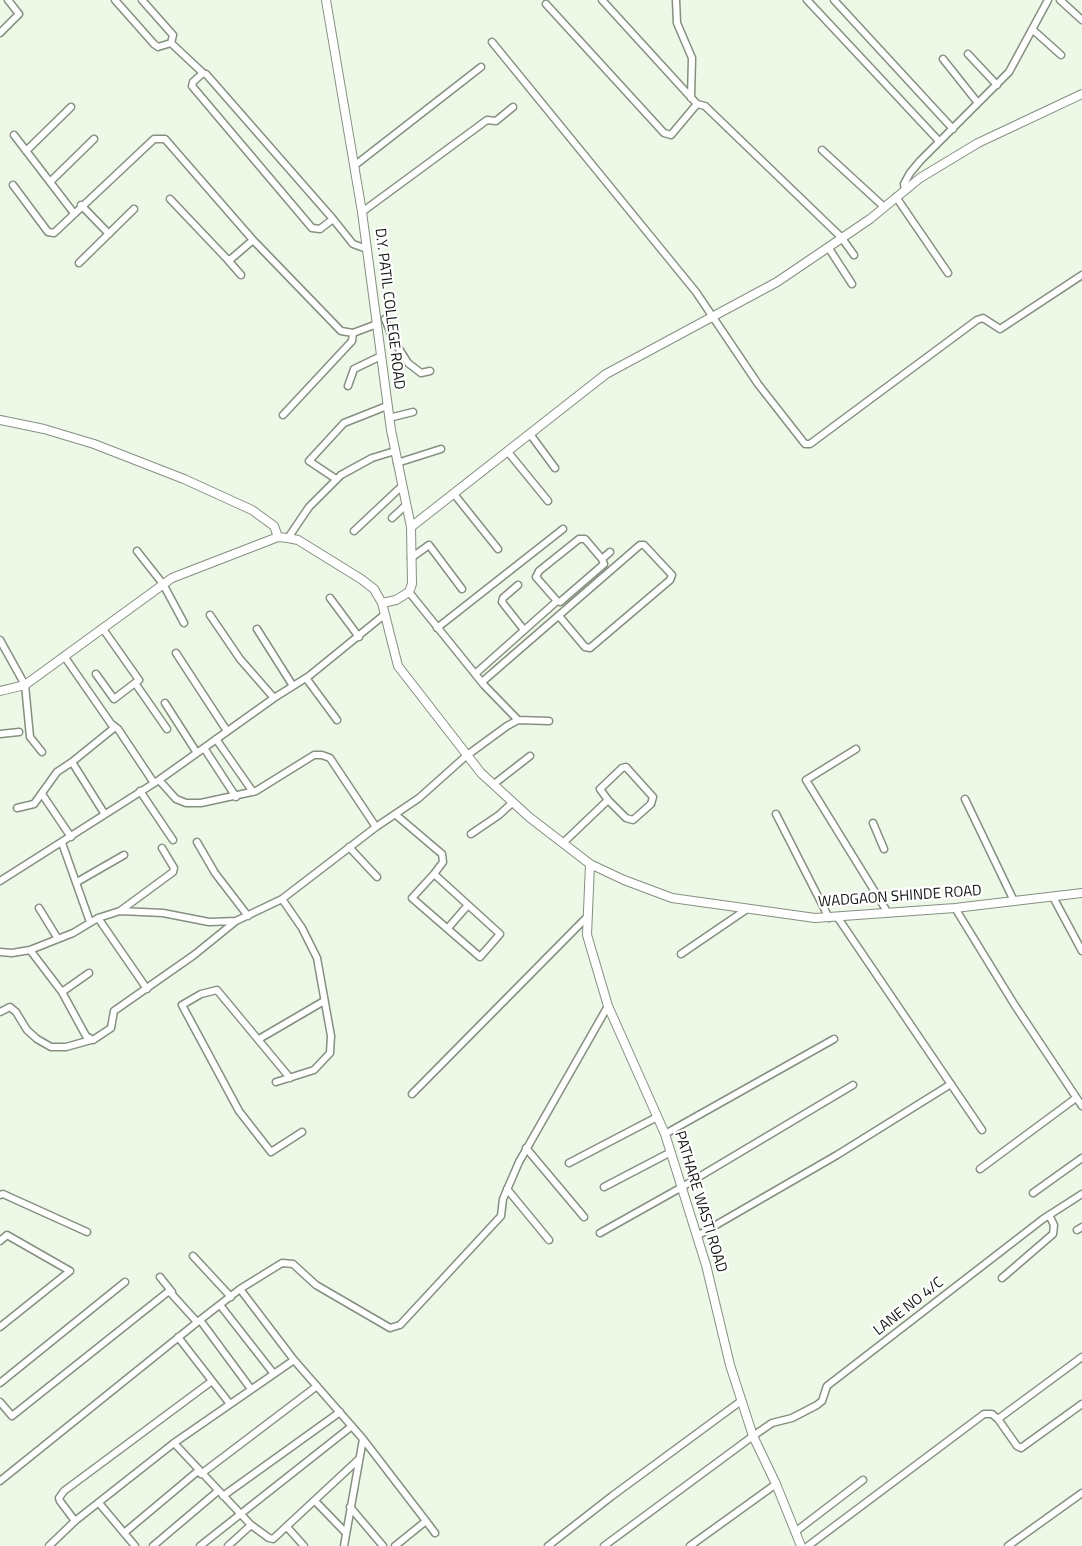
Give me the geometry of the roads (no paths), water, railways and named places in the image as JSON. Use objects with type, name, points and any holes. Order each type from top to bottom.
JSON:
[{"type":"street","points":[[0,33],[19,14],[8,0]]},
{"type":"street","points":[[116,0],[154,44],[158,47],[171,43]]},
{"type":"street","points":[[142,0],[173,35],[171,43]]},
{"type":"street","name":"D.Y. PATIL COLLEGE ROAD","points":[[326,0],[362,212],[387,406],[411,527],[412,584],[409,592]]},
{"type":"street","points":[[602,0],[697,104],[705,106],[841,237],[854,255]]},
{"type":"street","points":[[676,0],[677,23],[692,58],[692,98]]},
{"type":"street","points":[[807,0],[938,140]]},
{"type":"street","points":[[834,0],[953,129]]},
{"type":"street","points":[[904,190],[904,184],[910,173],[938,140],[953,129],[997,85],[1015,63],[1048,0]]},
{"type":"street","points":[[1060,0],[1082,20]]},
{"type":"street","points":[[546,4],[668,136],[671,135],[697,104]]},
{"type":"street","points":[[1032,30],[1061,55]]},
{"type":"street","points":[[492,42],[696,292],[758,384],[805,444],[810,444],[977,320],[983,318],[1000,329],[1082,275]]},
{"type":"street","points":[[171,43],[206,74],[229,98],[334,219],[353,244],[367,250]]},
{"type":"street","points":[[968,54],[997,85]]},
{"type":"street","points":[[943,59],[978,103]]},
{"type":"street","points":[[354,166],[481,67]]},
{"type":"street","points":[[203,73],[193,82],[192,86],[312,228],[320,229],[334,219]]},
{"type":"street","points":[[411,527],[606,374],[777,282],[870,219],[904,190],[978,143],[1082,94]]},
{"type":"street","points":[[26,151],[71,106]]},
{"type":"street","points":[[362,212],[487,120],[496,121],[513,107]]},
{"type":"street","points":[[14,136],[74,212]]},
{"type":"street","points":[[13,185],[48,232],[54,234],[74,212],[158,137],[165,139],[253,240],[341,331],[353,333],[377,324]]},
{"type":"street","points":[[50,182],[94,139]]},
{"type":"street","points":[[822,150],[883,206]]},
{"type":"street","points":[[896,197],[948,274]]},
{"type":"street","points":[[170,199],[241,275]]},
{"type":"street","points":[[81,206],[109,234]]},
{"type":"street","points":[[79,263],[134,209]]},
{"type":"street","points":[[227,259],[231,259],[253,240]]},
{"type":"street","points":[[828,247],[852,284]]},
{"type":"street","points":[[385,319],[394,341],[408,363],[421,374],[430,371]]},
{"type":"street","points":[[283,415],[352,341],[353,333]]},
{"type":"street","points":[[348,386],[354,369],[381,356]]},
{"type":"street","points":[[336,479],[309,461],[344,424],[387,406]]},
{"type":"street","points":[[389,418],[413,412]]},
{"type":"street","points":[[0,420],[44,429],[94,444],[192,482],[252,510],[274,526],[278,537]]},
{"type":"street","points":[[530,434],[555,468]]},
{"type":"street","points":[[397,463],[441,449]]},
{"type":"street","points":[[288,538],[314,500],[336,479],[353,466],[395,451]]},
{"type":"street","points":[[508,452],[548,501]]},
{"type":"street","points":[[354,531],[402,486]]},
{"type":"street","points":[[454,494],[498,549]]},
{"type":"street","points":[[392,518],[406,505]]},
{"type":"street","points":[[437,628],[564,529]]},
{"type":"street","points":[[0,691],[25,685],[172,578],[278,537],[298,540],[361,579],[374,589],[382,603],[396,600],[409,592],[475,674],[518,720]]},
{"type":"street","points":[[475,674],[557,601],[564,600],[604,564],[602,559],[584,539],[579,539],[539,571],[536,577],[557,601]]},
{"type":"street","points":[[411,558],[429,544],[462,589]]},
{"type":"street","points":[[482,682],[640,545],[644,545],[672,576],[590,648],[585,647],[559,616]]},
{"type":"street","points":[[137,551],[163,584],[184,623]]},
{"type":"street","points":[[602,559],[610,552]]},
{"type":"street","points":[[518,585],[503,598],[502,602],[524,630]]},
{"type":"street","points":[[330,598],[359,637]]},
{"type":"street","name":"WADGAON SHINDE ROAD","points":[[382,603],[398,666],[466,756],[513,802],[590,864],[672,898],[815,918],[838,918],[955,908],[1082,893]]},
{"type":"street","points":[[210,615],[240,659],[274,698]]},
{"type":"street","points":[[0,881],[62,843],[104,813],[157,781],[198,753],[274,698],[306,678],[384,616]]},
{"type":"street","points":[[96,674],[114,698],[139,680],[103,628]]},
{"type":"street","points":[[257,630],[293,686]]},
{"type":"street","points":[[0,640],[25,685],[30,737],[42,752]]},
{"type":"street","points":[[176,653],[228,731]]},
{"type":"street","points":[[64,656],[113,725],[157,781],[176,799],[186,803],[236,797],[254,792],[314,756],[322,755],[330,758],[376,827]]},
{"type":"street","points":[[306,678],[337,720]]},
{"type":"street","points":[[135,683],[167,729]]},
{"type":"street","points":[[165,704],[198,753]]},
{"type":"street","points":[[0,1012],[10,1007],[16,1012],[27,1030],[51,1047],[66,1047],[91,1040],[111,1028],[111,1016],[114,1011],[236,921],[282,898],[443,779],[466,756],[518,720],[549,721]]},
{"type":"street","points":[[18,808],[34,804],[57,772],[110,731],[113,725]]},
{"type":"street","points":[[0,734],[19,732]]},
{"type":"street","points":[[216,739],[254,792]]},
{"type":"street","points":[[204,748],[236,797]]},
{"type":"street","points":[[856,750],[806,780],[888,914]]},
{"type":"street","points":[[494,784],[530,756]]},
{"type":"street","points":[[72,762],[104,813]]},
{"type":"street","points":[[626,767],[653,796],[653,800],[633,820],[626,818],[608,800],[600,789],[619,770],[626,767]]},
{"type":"street","points":[[140,791],[173,840]]},
{"type":"street","points":[[42,794],[71,837]]},
{"type":"street","points":[[965,799],[1014,901]]},
{"type":"street","points":[[563,843],[608,800]]},
{"type":"street","points":[[471,834],[499,815],[513,802]]},
{"type":"street","points":[[776,814],[829,918]]},
{"type":"street","points":[[396,815],[442,854],[443,862],[412,898],[480,957],[500,934],[434,874]]},
{"type":"street","points":[[873,823],[884,849]]},
{"type":"street","points":[[197,842],[215,873],[248,916]]},
{"type":"street","points":[[62,843],[78,882],[90,922]]},
{"type":"street","points":[[349,847],[376,877]]},
{"type":"street","points":[[120,912],[173,872],[174,868],[162,848]]},
{"type":"street","points":[[78,882],[124,855]]},
{"type":"street","name":"PATHARE WASTI ROAD","points":[[590,864],[587,935],[608,1006],[665,1134],[697,1236],[741,1401],[753,1436],[776,1484],[801,1546]]},
{"type":"street","points":[[1053,897],[1082,951]]},
{"type":"street","points":[[276,1082],[314,1070],[330,1053],[331,1036],[317,958],[302,928],[282,898]]},
{"type":"street","points":[[448,928],[468,904]]},
{"type":"street","points":[[39,908],[58,939]]},
{"type":"street","points":[[955,908],[1014,1004],[1082,1106]]},
{"type":"street","points":[[681,954],[747,909]]},
{"type":"street","points":[[0,952],[12,953],[30,950],[58,939],[98,918],[120,912],[164,912],[209,922],[236,921]]},
{"type":"street","points":[[412,1094],[588,916]]},
{"type":"street","points":[[98,918],[147,988]]},
{"type":"street","points":[[838,918],[982,1130]]},
{"type":"street","points":[[30,950],[62,992],[86,1036],[91,1040]]},
{"type":"street","points":[[62,992],[89,973]]},
{"type":"street","points":[[290,1078],[217,990],[202,994],[182,1005],[240,1111],[271,1152],[302,1132]]},
{"type":"street","points":[[259,1039],[324,1001]]},
{"type":"street","points":[[0,1481],[198,1321],[240,1290],[286,1262],[293,1264],[324,1290],[390,1328],[400,1325],[460,1258],[498,1220],[507,1189],[526,1148],[608,1006]]},
{"type":"street","points":[[665,1134],[834,1039]]},
{"type":"street","points":[[600,1233],[682,1187],[853,1084]]},
{"type":"street","points":[[697,1236],[837,1155],[951,1084]]},
{"type":"street","points":[[980,1169],[1076,1098]]},
{"type":"street","points":[[569,1164],[657,1117]]},
{"type":"street","points":[[526,1148],[584,1217]]},
{"type":"street","points":[[604,1187],[670,1152]]},
{"type":"street","points":[[1033,1193],[1082,1158]]},
{"type":"street","points":[[507,1189],[549,1240]]},
{"type":"street","points":[[0,1195],[3,1194],[87,1232]]},
{"type":"street","name":"LANE NO 4/C","points":[[604,1546],[753,1436],[772,1424],[792,1418],[822,1401],[828,1386],[1049,1215],[1082,1194]]},
{"type":"street","points":[[1002,1278],[1053,1234],[1054,1225],[1049,1215]]},
{"type":"street","points":[[0,1241],[7,1235],[70,1271],[0,1327]]},
{"type":"street","points":[[193,1256],[231,1297]]},
{"type":"street","points":[[160,1277],[198,1321],[251,1390]]},
{"type":"street","points":[[0,1383],[125,1282]]},
{"type":"street","points":[[240,1290],[294,1360],[352,1426],[436,1533]]},
{"type":"street","points":[[0,1402],[12,1416],[166,1292],[172,1292]]},
{"type":"street","points":[[220,1305],[274,1374]]},
{"type":"street","points":[[178,1337],[230,1404]]},
{"type":"street","points":[[998,1419],[1082,1356]]},
{"type":"street","points":[[49,1546],[75,1522],[174,1443],[294,1360]]},
{"type":"street","points":[[75,1522],[60,1501],[64,1491],[212,1381]]},
{"type":"street","points":[[124,1533],[200,1472],[317,1386]]},
{"type":"street","points":[[548,1546],[612,1496],[741,1401]]},
{"type":"street","points":[[808,1546],[984,1414],[992,1414],[998,1419],[1017,1446],[1021,1448],[1082,1404]]},
{"type":"street","points":[[224,1496],[340,1412]]},
{"type":"street","points":[[200,1546],[239,1513],[352,1426]]},
{"type":"street","points":[[344,1546],[362,1439]]},
{"type":"street","points":[[174,1443],[239,1513],[268,1538],[273,1538],[287,1527],[359,1459]]},
{"type":"street","points":[[795,1532],[863,1480]]},
{"type":"street","points":[[690,1546],[776,1484]]},
{"type":"street","points":[[153,1546],[218,1491]]},
{"type":"street","points":[[1008,1546],[1082,1493]]},
{"type":"street","points":[[315,1501],[346,1533]]},
{"type":"street","points":[[99,1503],[135,1546]]},
{"type":"street","points":[[350,1506],[383,1546]]},
{"type":"street","points":[[394,1546],[426,1521]]},
{"type":"street","points":[[232,1545],[251,1525]]},
{"type":"street","points":[[287,1527],[304,1546]]}]
